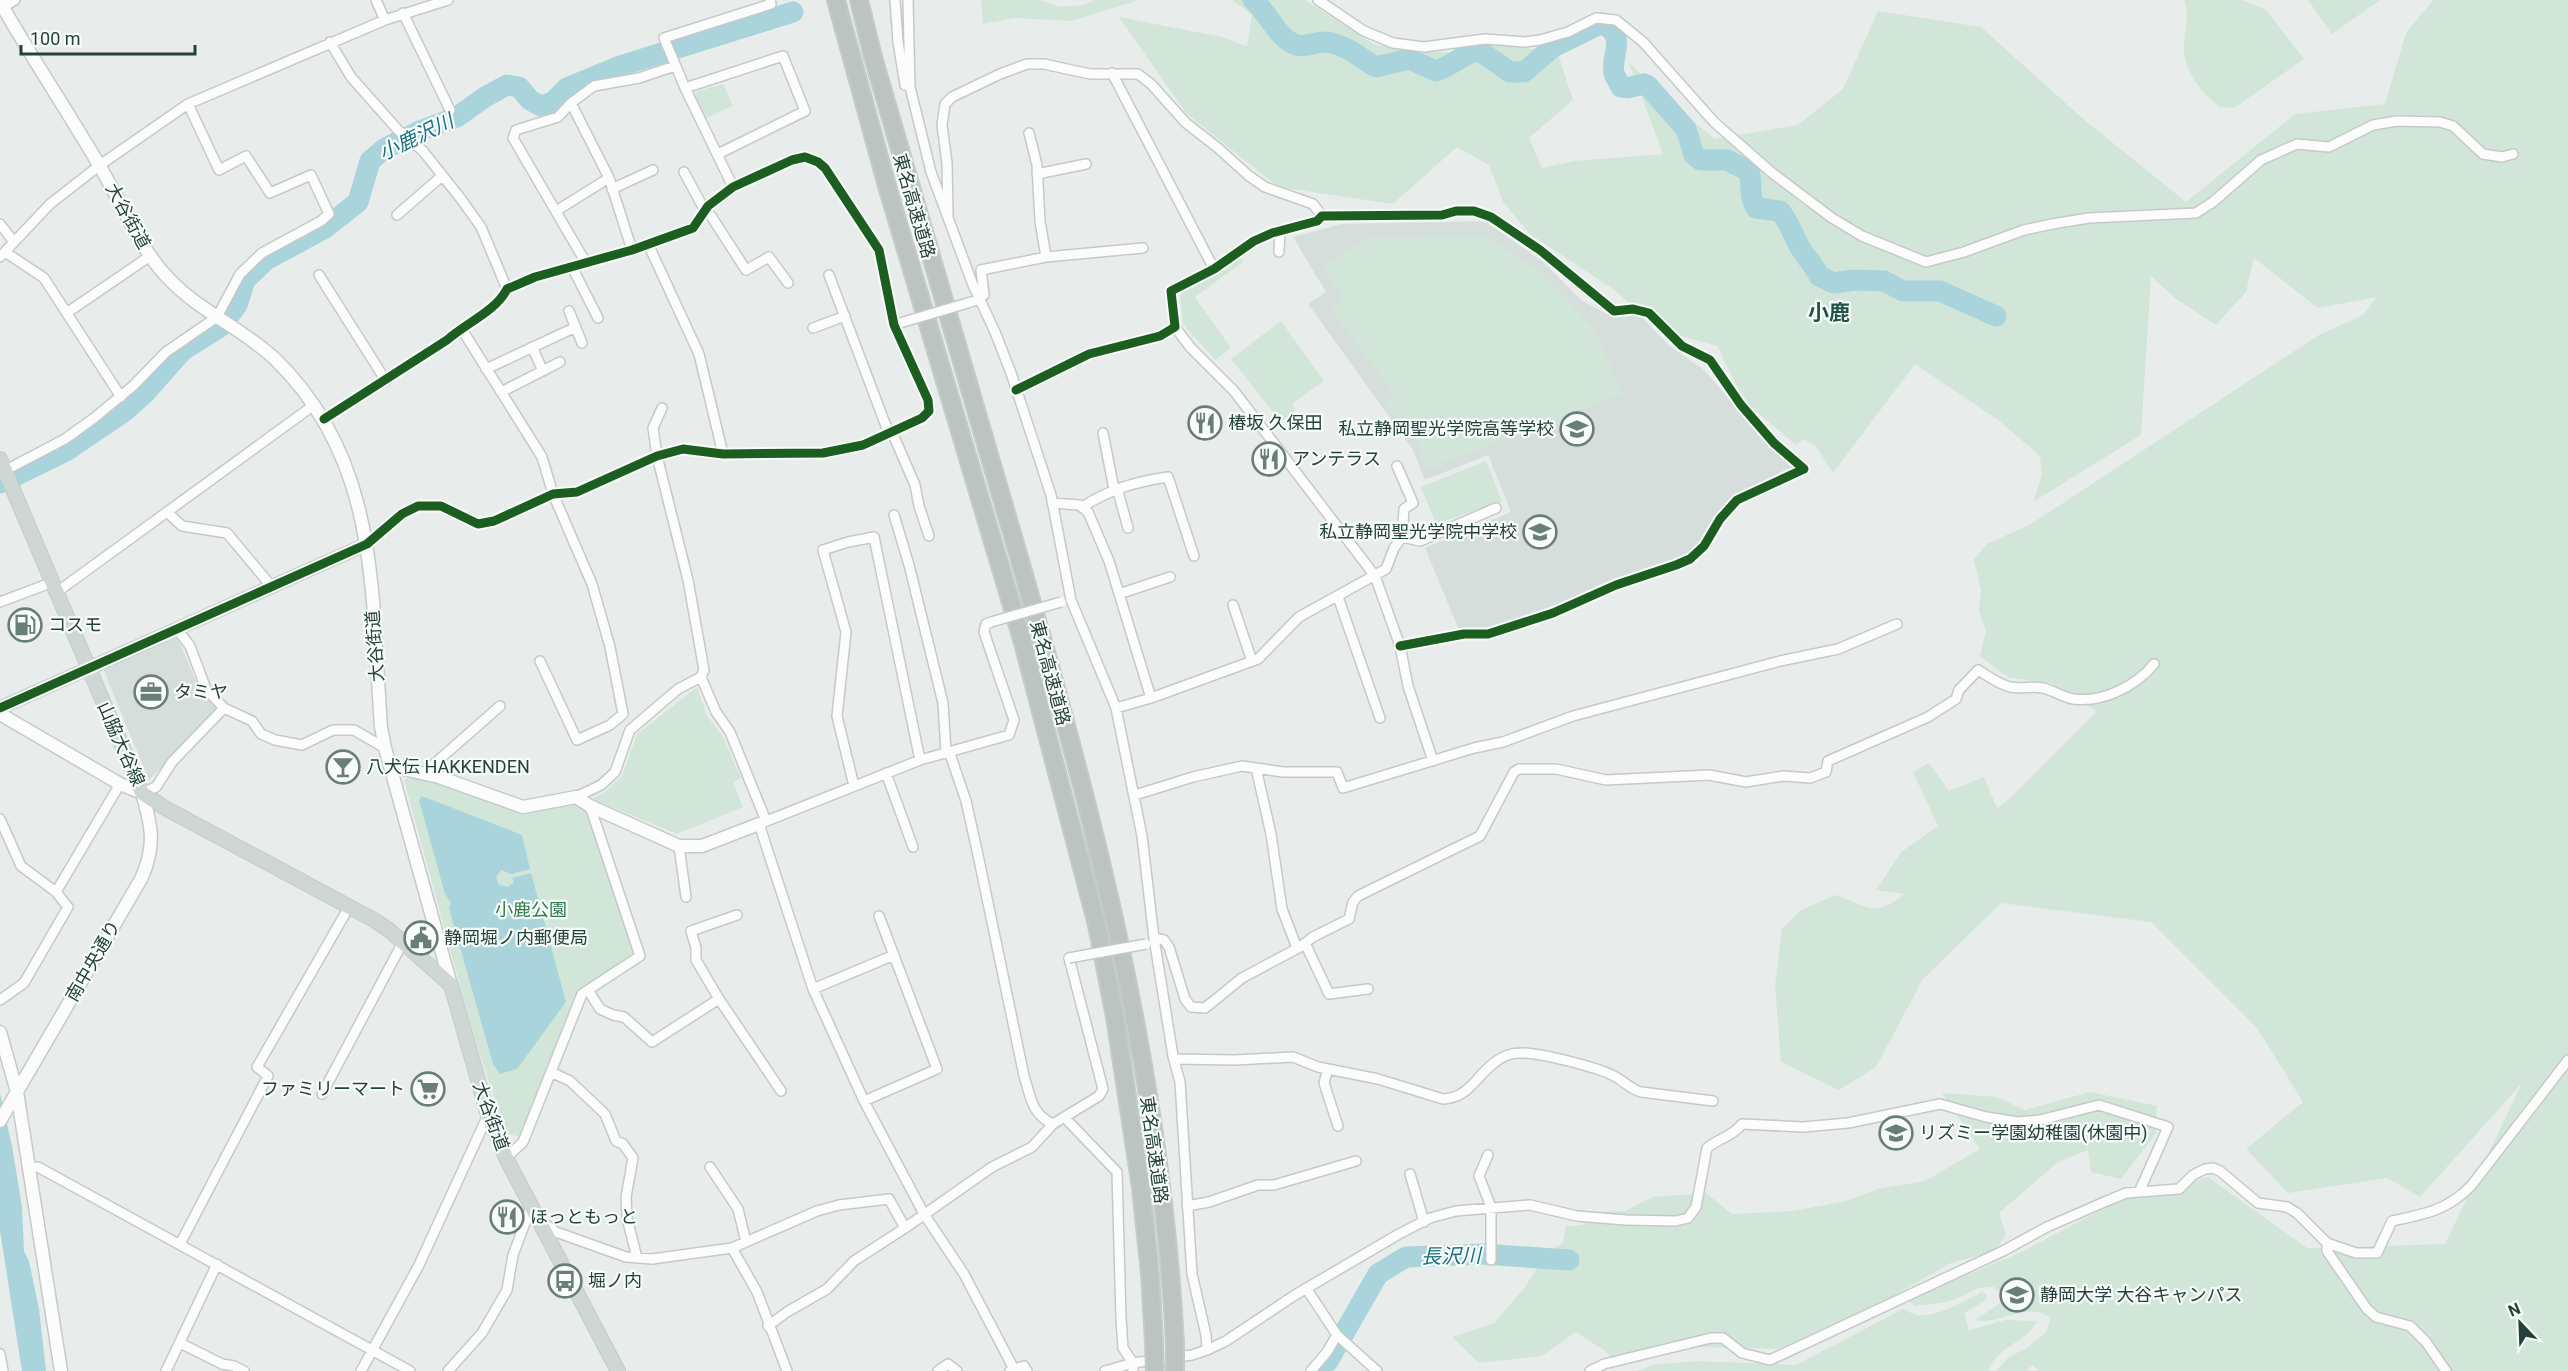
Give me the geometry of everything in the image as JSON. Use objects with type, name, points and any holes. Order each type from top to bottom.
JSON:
[{"type":"highway","name":"東名高速道路","points":[[836,0],[891,198],[1023,643],[1097,924],[1115,1017],[1141,1188],[1150,1274],[1155,1371]]},
{"type":"highway","name":"東名高速道路","points":[[859,0],[873,57],[1047,654],[1111,903],[1129,985],[1158,1159],[1171,1274],[1175,1371]]},
{"type":"main road","name":"山脇大谷線","points":[[3,469],[13,487],[142,793],[374,920],[403,942],[451,985]]},
{"type":"main road","name":"大谷街道","points":[[451,985],[488,1115],[506,1158],[618,1371]]},
{"type":"street","points":[[1,6],[15,0]]},
{"type":"street","points":[[376,0],[386,20]]},
{"type":"street","points":[[121,397],[44,278],[2,254],[50,204],[99,165],[188,104],[330,42],[403,13],[448,0]]},
{"type":"street","points":[[734,187],[685,88],[664,38],[771,4],[770,0]]},
{"type":"street","points":[[895,0],[902,68],[912,112],[975,300],[995,332],[1016,390],[1052,503],[1066,601],[1116,708],[1135,795],[1149,882],[1151,942],[1180,1082],[1192,1274],[1206,1335],[1207,1350]]},
{"type":"street","points":[[908,0],[910,87],[923,145]]},
{"type":"street","points":[[1318,0],[1364,31],[1393,43],[1424,47],[1485,39],[1525,42],[1540,40],[1568,32],[1596,18],[1616,20],[1643,42],[1714,122],[1771,172],[1832,218],[1862,236],[1926,262],[1964,252],[2024,230],[2052,224],[2089,218],[2196,213],[2208,206],[2261,160],[2297,144],[2329,147],[2373,125],[2397,121],[2440,122],[2452,126],[2483,154],[2502,157],[2513,154]]},
{"type":"street","name":"大谷街道","points":[[1,6],[99,165],[150,256],[170,281],[274,358],[324,419],[347,465],[359,505],[367,544],[381,728],[451,985]]},
{"type":"street","points":[[403,13],[450,110]]},
{"type":"street","points":[[330,42],[351,77],[398,130],[423,152],[481,227],[507,289]]},
{"type":"street","points":[[685,88],[783,56],[806,111],[718,154]]},
{"type":"street","points":[[948,220],[947,163],[942,125],[945,104],[952,97],[1027,64],[1044,64],[1090,74],[1138,74],[1151,84],[1186,123],[1249,176],[1265,187],[1313,204],[1322,216]]},
{"type":"street","points":[[586,263],[513,138],[516,130],[558,117],[571,103],[594,86],[639,78],[675,66]]},
{"type":"street","points":[[1112,73],[1214,269]]},
{"type":"street","points":[[571,103],[609,178],[632,249]]},
{"type":"street","points":[[3,469],[65,439],[121,397],[166,352],[217,316],[240,274],[262,253],[321,221],[329,214],[310,175],[270,193],[246,156],[219,170],[188,104]]},
{"type":"street","points":[[1029,133],[1037,174],[1040,221],[1046,257]]},
{"type":"street","points":[[0,708],[367,544],[402,514],[418,506],[441,506],[478,524],[494,521],[553,494],[577,492],[657,456],[683,449],[723,454],[823,453],[862,445],[922,418],[929,411],[928,400],[897,324],[879,250],[825,168],[818,162],[805,157],[792,160],[734,187],[705,211],[693,228],[632,249],[535,277],[507,289],[502,299],[447,340],[324,419]]},
{"type":"street","points":[[1037,174],[1086,164]]},
{"type":"street","points":[[612,189],[653,170]]},
{"type":"street","points":[[684,172],[705,211],[711,216],[746,270],[769,257],[788,283]]},
{"type":"street","points":[[397,215],[442,176]]},
{"type":"street","points":[[556,211],[609,178]]},
{"type":"street","points":[[1400,646],[1464,634],[1488,634],[1553,613],[1616,585],[1690,559],[1704,546],[1720,519],[1737,500],[1804,469],[1774,443],[1747,413],[1710,360],[1682,346],[1649,313],[1633,309],[1614,311],[1602,303],[1582,282],[1491,217],[1474,211],[1456,211],[1442,215],[1322,216],[1317,221],[1280,230],[1254,241],[1214,269],[1171,291],[1175,327],[1190,347],[1234,391],[1375,576],[1400,646],[1408,686],[1433,761]]},
{"type":"street","points":[[0,224],[14,242]]},
{"type":"street","points":[[1280,230],[1280,252]]},
{"type":"street","points":[[648,244],[699,354],[723,454]]},
{"type":"street","points":[[897,324],[975,300],[984,295],[981,270],[1046,257],[1143,248]]},
{"type":"street","points":[[68,312],[150,256]]},
{"type":"street","points":[[572,267],[598,318]]},
{"type":"street","points":[[319,275],[386,381]]},
{"type":"street","points":[[830,275],[886,426],[892,432],[915,485],[929,536]]},
{"type":"street","points":[[569,311],[582,343]]},
{"type":"street","points":[[813,328],[845,316]]},
{"type":"street","points":[[486,369],[576,327]]},
{"type":"street","points":[[1016,390],[1089,354],[1160,336],[1175,327]]},
{"type":"street","points":[[461,328],[542,457],[553,494],[592,584],[610,647],[623,714],[630,730]]},
{"type":"street","points":[[532,347],[543,371]]},
{"type":"street","points":[[501,392],[560,362]]},
{"type":"street","points":[[0,602],[55,587],[167,512],[314,405]]},
{"type":"street","points":[[390,766],[424,773],[523,807],[576,797],[601,785],[615,772],[630,730],[678,688],[701,676],[704,670],[688,580],[657,456],[653,428],[662,408]]},
{"type":"street","points":[[1102,433],[1115,489],[1128,528]]},
{"type":"street","points":[[1116,708],[1151,698],[1258,659],[1299,617],[1386,569],[1394,548],[1402,537],[1404,509],[1413,503],[1397,466]]},
{"type":"street","points":[[1082,507],[1106,492],[1142,480],[1168,477],[1194,556]]},
{"type":"street","points":[[1052,503],[1082,507],[1088,512],[1119,594],[1151,698]]},
{"type":"street","points":[[1402,537],[1420,541],[1496,508]]},
{"type":"street","points":[[167,512],[182,526],[227,533],[272,587]]},
{"type":"street","points":[[894,515],[909,565],[943,703],[948,752],[966,801],[1024,1076],[1035,1110],[1041,1118],[1053,1124]]},
{"type":"street","points":[[854,786],[837,716],[846,632],[824,550],[874,537],[920,760]]},
{"type":"street","points":[[1119,594],[1170,577]]},
{"type":"street","points":[[1338,597],[1380,718]]},
{"type":"street","points":[[576,797],[590,806],[679,846],[702,846],[920,760],[1009,735],[1014,720],[984,632],[986,624],[1066,601]]},
{"type":"street","points":[[1233,604],[1252,662]]},
{"type":"street","points":[[1135,795],[1193,777],[1242,766],[1283,772],[1338,772],[1343,788],[1474,748],[1503,742],[1573,716],[1780,662],[1838,650],[1897,624]]},
{"type":"street","points":[[177,629],[190,646],[206,689],[224,708],[252,721],[261,734],[275,740],[302,745],[333,730],[354,730],[385,747]]},
{"type":"street","points":[[540,661],[577,740],[610,725],[623,714]]},
{"type":"street","points":[[768,1326],[827,1289],[847,1266],[906,1228],[992,1167],[1032,1147],[1053,1124],[1099,1096],[1103,1089],[1070,958],[1164,940],[1169,947],[1185,999],[1191,1007],[1205,1008],[1242,978],[1349,919],[1353,902],[1358,896],[1480,836],[1514,772],[1519,769],[1556,769],[1606,780],[1709,775],[1746,782],[1783,776],[1810,778],[1826,772],[1828,761],[1928,717],[1956,699],[1959,690],[1978,669],[2001,684],[2012,687],[2043,688],[2073,699],[2097,698],[2124,689],[2144,676],[2154,664]]},
{"type":"street","points":[[701,676],[716,712],[730,732],[763,823],[813,988],[864,1101],[924,1214],[964,1274],[1012,1370],[1024,1366],[1027,1371]]},
{"type":"street","points":[[424,773],[500,706]]},
{"type":"street","points":[[0,714],[120,784],[142,793],[156,787],[172,762],[224,708]]},
{"type":"street","points":[[1256,768],[1271,834],[1282,909],[1329,994],[1368,989]]},
{"type":"street","points":[[886,773],[913,847]]},
{"type":"street","points":[[56,892],[120,784]]},
{"type":"street","name":"南中央通り","points":[[0,1121],[146,868],[152,842],[152,830],[142,793]]},
{"type":"street","points":[[506,1158],[524,1142],[582,994],[639,956],[590,806]]},
{"type":"street","points":[[0,819],[21,866],[56,892],[68,907],[24,983],[0,1000]]},
{"type":"street","points":[[679,846],[686,897]]},
{"type":"street","points":[[180,1244],[268,1076],[256,1067],[349,906]]},
{"type":"street","points":[[737,915],[691,931],[696,948],[696,960],[718,999],[781,1091]]},
{"type":"street","points":[[864,1101],[937,1069],[879,916]]},
{"type":"street","points":[[322,1094],[403,942]]},
{"type":"street","points":[[813,988],[894,955]]},
{"type":"street","points":[[588,990],[600,1009],[624,1017],[652,1042],[718,999]]},
{"type":"street","points":[[0,1032],[17,1092],[61,1371]]},
{"type":"street","points":[[1174,1059],[1235,1060],[1293,1057],[1328,1069],[1378,1079],[1443,1099],[1452,1099],[1465,1093],[1494,1063],[1504,1056],[1518,1053],[1535,1054],[1612,1075],[1633,1090],[1713,1101]]},
{"type":"street","points":[[1590,1371],[1604,1364],[1711,1338],[1723,1338],[1743,1353],[1770,1360],[2003,1251],[2046,1227],[2126,1192],[2179,1189],[2193,1174],[2205,1169],[2220,1170],[2258,1203],[2287,1207],[2297,1213],[2327,1243],[2356,1253],[2376,1252],[2392,1221],[2435,1212],[2457,1201],[2568,1060]]},
{"type":"street","points":[[1328,1069],[1324,1083],[1338,1126]]},
{"type":"street","points":[[551,1072],[570,1081],[605,1114],[616,1142],[623,1144],[633,1158],[626,1197],[627,1218],[637,1258]]},
{"type":"street","points":[[1105,1371],[1192,1355],[1207,1350],[1226,1341],[1306,1288],[1424,1222],[1456,1211],[1530,1205],[1577,1216],[1676,1221],[1688,1218],[1696,1208],[1707,1148],[1734,1134],[1742,1124],[1803,1127],[1848,1123],[1940,1104],[1986,1117],[2018,1122],[2040,1120],[2098,1105],[2168,1127],[2140,1190]]},
{"type":"street","points":[[361,1371],[419,1265],[488,1115]]},
{"type":"street","points":[[1065,1118],[1117,1172],[1123,1338],[1124,1348],[1133,1367]]},
{"type":"street","points":[[1488,1155],[1479,1176],[1491,1207],[1491,1256]]},
{"type":"street","points":[[1187,1206],[1209,1202],[1258,1185],[1274,1185],[1356,1161]]},
{"type":"street","points":[[30,1168],[38,1167],[372,1348],[410,1371]]},
{"type":"street","points":[[710,1167],[738,1209],[746,1242]]},
{"type":"street","points":[[1410,1173],[1424,1222]]},
{"type":"street","points":[[448,1371],[482,1333],[507,1290],[513,1255],[534,1213],[556,1232],[612,1252],[637,1258],[676,1257],[732,1248],[828,1208],[889,1199],[906,1228]]},
{"type":"street","points":[[2327,1243],[2327,1251],[2367,1309],[2376,1317],[2410,1326],[2426,1342],[2446,1371]]},
{"type":"street","points":[[732,1248],[756,1292],[787,1371]]},
{"type":"street","points":[[166,1371],[217,1264]]},
{"type":"street","points":[[1306,1288],[1339,1338],[1377,1371]]},
{"type":"street","points":[[1311,1371],[1339,1338]]},
{"type":"street","points":[[180,1343],[222,1364],[234,1366],[243,1371]]},
{"type":"street","points":[[0,1354],[3,1371]]},
{"type":"street","points":[[938,1371],[948,1364],[957,1371]]},
{"type":"shaded area","name":"私立静岡聖光学院高等学校","points":[[1485,221],[1542,261],[1581,300],[1607,314],[1640,315],[1667,344],[1703,369],[1737,408],[1796,468],[1734,498],[1714,520],[1701,543],[1692,553],[1614,582],[1554,610],[1485,631],[1459,630],[1425,548],[1511,512],[1488,455],[1425,480],[1413,450],[1308,304],[1326,292],[1293,237],[1342,224]]},
{"type":"shaded area","points":[[177,637],[202,695],[218,706],[197,732],[149,780],[103,669]]},
{"type":"green space","points":[[981,0],[1040,0],[1060,7],[1084,5],[1095,0],[1139,0],[1071,21],[1015,18],[983,24]]},
{"type":"green space","points":[[1232,0],[1305,0],[1375,45],[1452,53],[1490,45],[1517,46],[1558,54],[1573,100],[1529,138],[1542,168],[1574,161],[1663,154],[1628,61],[1664,98],[1715,139],[1798,125],[1843,89],[1878,11],[1981,27],[2081,117],[2186,202],[2295,114],[2385,104],[2406,33],[2433,0],[2568,0],[2568,1371],[2038,1371],[2033,1365],[2026,1371],[1996,1371],[2009,1357],[2027,1348],[2047,1331],[2050,1318],[2041,1313],[2023,1312],[1994,1320],[1975,1320],[2003,1301],[2001,1293],[1994,1287],[1978,1288],[1953,1300],[1937,1304],[1915,1306],[1907,1300],[2017,1254],[2118,1201],[2208,1177],[2307,1248],[2445,1244],[2522,1083],[2420,1197],[2387,1178],[2288,1193],[2246,1149],[2303,1102],[2257,1028],[2151,922],[2001,903],[1923,979],[1876,1067],[1839,1090],[1781,1062],[1775,986],[1782,929],[1801,910],[1836,895],[1863,906],[1877,908],[1894,902],[1904,894],[1876,890],[1901,852],[1938,826],[1913,772],[1929,763],[1949,791],[1984,777],[1997,808],[2009,799],[2097,711],[2052,683],[2009,678],[1980,656],[1986,631],[1979,611],[1981,591],[1974,559],[1987,544],[2031,524],[2319,335],[2363,315],[2377,297],[2318,308],[2254,258],[2246,292],[2216,325],[2175,298],[2151,276],[2141,435],[2033,502],[2042,475],[2040,456],[1997,419],[1915,364],[1833,473],[1815,445],[1804,439],[1796,445],[1744,401],[1717,346],[1659,330],[1613,289],[1531,235],[1503,202],[1489,165],[1457,147],[1393,204],[1278,187],[1186,113],[1119,17],[1222,37],[1247,46],[1252,15]]},
{"type":"green space","points":[[2184,0],[2242,0],[2266,10],[2304,59],[2234,108],[2220,107],[2199,87],[2189,71],[2184,53],[2187,16]]},
{"type":"green space","points":[[2308,0],[2380,0],[2332,34]]},
{"type":"green space","points":[[723,84],[733,106],[706,118],[695,96],[698,91]]},
{"type":"green space","points":[[1484,235],[1537,269],[1594,328],[1622,394],[1427,469],[1418,444],[1385,402],[1394,394],[1331,310],[1344,299],[1322,267],[1368,238]]},
{"type":"green space","points":[[1241,257],[1243,262],[1195,297],[1231,348],[1215,360],[1183,324],[1180,296],[1183,290],[1219,273]]},
{"type":"green space","points":[[1281,321],[1324,381],[1293,403],[1295,411],[1281,422],[1231,359]]},
{"type":"green space","points":[[1486,461],[1502,501],[1436,524],[1421,487]]},
{"type":"green space","points":[[697,687],[707,716],[723,737],[741,778],[733,782],[743,807],[677,834],[592,799],[606,791],[622,776],[637,734]]},
{"type":"green space","name":"小鹿公園","points":[[412,777],[476,795],[513,811],[536,811],[567,804],[582,805],[588,813],[636,956],[574,995],[575,1003],[520,1136],[506,1134],[473,1033],[404,780]]},
{"type":"green space","points":[[2090,1092],[2157,1106],[2156,1133],[2121,1179],[2091,1172],[2088,1150],[2058,1162],[1999,1213],[2006,1234],[1995,1251],[1951,1263],[1875,1306],[1784,1349],[1699,1347],[1649,1351],[1614,1363],[1608,1353],[1576,1332],[1542,1356],[1479,1363],[1452,1337],[1494,1323],[1525,1287],[1548,1251],[1563,1243],[1566,1226],[1582,1225],[1595,1212],[1625,1211],[1652,1197],[1706,1193],[1732,1214],[1793,1211],[1846,1201],[1877,1189],[1925,1181],[1980,1149],[1942,1093],[1997,1097],[2025,1110]]},
{"type":"green space","points":[[1981,1292],[1987,1295],[1984,1302],[1964,1313],[1969,1330],[2005,1320],[2037,1321],[2026,1335],[1998,1356],[1989,1371],[1637,1371],[1652,1365],[1698,1361],[1796,1365],[1903,1309],[1917,1315],[1933,1314]]},
{"type":"water","points":[[422,796],[522,835],[530,869],[511,874],[501,870],[496,877],[499,885],[508,887],[514,882],[512,878],[531,873],[566,1002],[517,1069],[500,1074],[493,1064],[449,908],[451,903],[445,894],[419,800]]},
{"type":"water","points":[[0,1093],[22,1207],[24,1251],[29,1261],[39,1309],[46,1371],[22,1371],[0,1231]]},
{"type":"waterway","name":"小鹿沢川","points":[[1253,0],[1283,36],[1294,44],[1302,46],[1322,42],[1332,43],[1346,48],[1376,67],[1409,59],[1436,71],[1478,50],[1510,72],[1524,72],[1553,47],[1602,23],[1610,29],[1617,41],[1613,66],[1621,87],[1644,84],[1648,86],[1686,129],[1694,155],[1700,160],[1727,160],[1749,171],[1752,198],[1756,208],[1780,211],[1819,276],[1834,283],[1854,280],[1884,281],[1903,291],[1940,291],[1996,316]]},
{"type":"waterway","name":"小鹿沢川","points":[[0,483],[66,451],[125,411],[145,393],[183,350],[220,327],[237,305],[245,280],[266,260],[325,228],[358,202],[370,161],[384,149],[422,130],[457,117],[507,85],[519,87],[530,100],[541,106],[553,102],[567,88],[620,66],[793,12]]},
{"type":"waterway","name":"長沢川","points":[[1320,1371],[1378,1274],[1406,1257],[1482,1254],[1569,1260]]},
{"type":"cycle path","points":[[0,708],[367,544],[402,514],[418,506],[441,506],[478,524],[494,521],[553,494],[577,492],[657,456],[683,449],[723,454],[823,453],[863,445],[922,418],[929,411],[928,400],[894,325],[879,250],[825,168],[818,162],[805,157],[792,160],[733,187],[708,206],[693,228],[632,250],[535,277],[507,289],[496,304],[447,340],[324,419]]},
{"type":"cycle path","points":[[1016,390],[1089,354],[1160,336],[1175,327],[1171,291],[1214,269],[1254,241],[1272,233],[1317,221],[1322,216],[1442,215],[1456,211],[1474,211],[1491,217],[1540,250],[1614,311],[1633,309],[1649,313],[1682,346],[1710,360],[1741,405],[1774,443],[1804,469],[1737,500],[1720,519],[1704,546],[1690,559],[1616,585],[1553,613],[1488,634],[1464,634],[1400,646]]},
{"type":"place","name":"椿坂 久保田","points":[[1205,423]]},
{"type":"place","name":"私立静岡聖光学院高等学校","points":[[1577,429]]},
{"type":"place","name":"アンテラス","points":[[1269,459]]},
{"type":"place","name":"私立静岡聖光学院中学校","points":[[1540,532]]},
{"type":"place","name":"コスモ","points":[[25,625]]},
{"type":"place","name":"タミヤ","points":[[151,692]]},
{"type":"place","name":"八犬伝 HAKKENDEN","points":[[343,767]]},
{"type":"place","name":"静岡堀ノ内郵便局","points":[[421,938]]},
{"type":"place","name":"ファミリーマート","points":[[428,1089]]},
{"type":"place","name":"リズミー学園幼稚園(休園中)","points":[[1896,1133]]},
{"type":"place","name":"ほっともっと","points":[[507,1217]]},
{"type":"place","name":"堀ノ内","points":[[565,1281]]},
{"type":"place","name":"静岡大学 大谷キャンパス","points":[[2017,1295]]},
{"type":"district","name":"小鹿","points":[[1829,313]]}]
